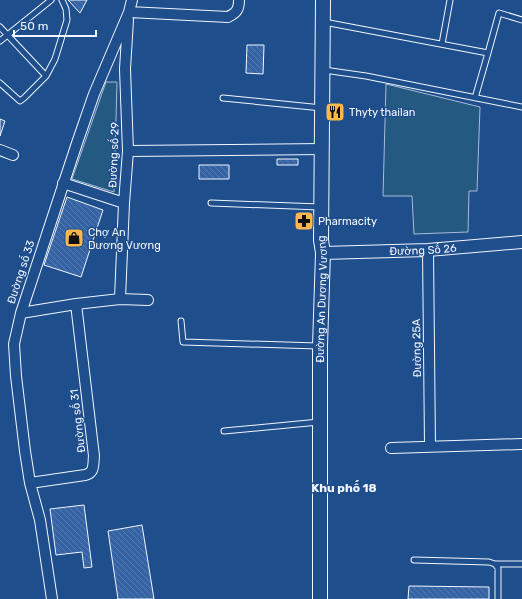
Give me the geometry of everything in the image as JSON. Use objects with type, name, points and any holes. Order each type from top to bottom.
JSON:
[{"type":"main road","name":"Đường An Dương Vương","points":[[320,599],[320,346],[323,253],[321,240],[323,0]]},
{"type":"street","points":[[132,0],[128,12],[228,17],[235,13],[239,4]]},
{"type":"street","name":"Đường số 29","points":[[120,299],[128,151],[125,69],[128,12]]},
{"type":"street","name":"Đường số 33","points":[[52,599],[40,520],[30,483],[25,451],[14,353],[15,340],[21,313],[63,183],[94,94],[128,12]]},
{"type":"street","points":[[128,151],[322,149]]},
{"type":"street","points":[[0,150],[13,155]]},
{"type":"street","points":[[63,183],[124,203]]},
{"type":"street","name":"Đường Số 26","points":[[323,253],[428,250],[522,242]]},
{"type":"street","name":"Đường 25A","points":[[428,250],[430,446]]},
{"type":"street","points":[[21,313],[76,304],[120,299],[148,300]]},
{"type":"street","name":"Đường số 31","points":[[30,483],[90,474],[93,470],[94,456],[76,304]]},
{"type":"street","points":[[391,448],[522,444]]},
{"type":"lane","points":[[0,42],[51,0]]},
{"type":"lane","points":[[0,83],[20,101],[46,76],[55,60],[67,20],[66,9],[62,0]]},
{"type":"lane","points":[[442,44],[450,0]]},
{"type":"lane","points":[[475,98],[498,13],[522,20]]},
{"type":"lane","points":[[323,22],[488,53]]},
{"type":"lane","points":[[0,27],[46,76]]},
{"type":"lane","points":[[323,70],[366,76],[522,107]]},
{"type":"lane","points":[[223,98],[322,108]]},
{"type":"lane","points":[[211,203],[322,207]]},
{"type":"lane","points":[[181,321],[183,342],[320,346]]},
{"type":"lane","points":[[224,431],[320,422]]},
{"type":"lane","points":[[414,560],[522,564]]},
{"type":"lane","points":[[495,564],[498,568],[498,599]]},
{"type":"shaded area","points":[[106,82],[117,82],[114,192],[72,179]]},
{"type":"shaded area","points":[[386,84],[480,107],[477,191],[469,191],[468,232],[414,234],[412,196],[383,196]]},
{"type":"building","points":[[68,0],[87,0],[80,13]]},
{"type":"building","points":[[247,45],[264,45],[263,74],[246,73]]},
{"type":"building","points":[[0,119],[5,121],[0,136]]},
{"type":"building","points":[[277,159],[298,159],[298,165],[277,165]]},
{"type":"building","points":[[199,165],[229,165],[229,179],[199,179]]},
{"type":"building","name":"Chợ An Dương Vương","points":[[67,197],[103,210],[81,277],[44,265]]},
{"type":"building","points":[[84,505],[92,567],[84,568],[82,552],[56,555],[50,509]]},
{"type":"building","points":[[142,525],[154,599],[118,599],[108,531]]},
{"type":"building","points":[[409,586],[489,587],[489,599],[408,599]]},
{"type":"place","name":"Thyty thailan","points":[[335,112]]},
{"type":"place","name":"Pharmacity","points":[[304,221]]},
{"type":"place","name":"Chợ An Dương Vương","points":[[74,238]]},
{"type":"district","name":"Khu phố 18","points":[[344,488]]}]
